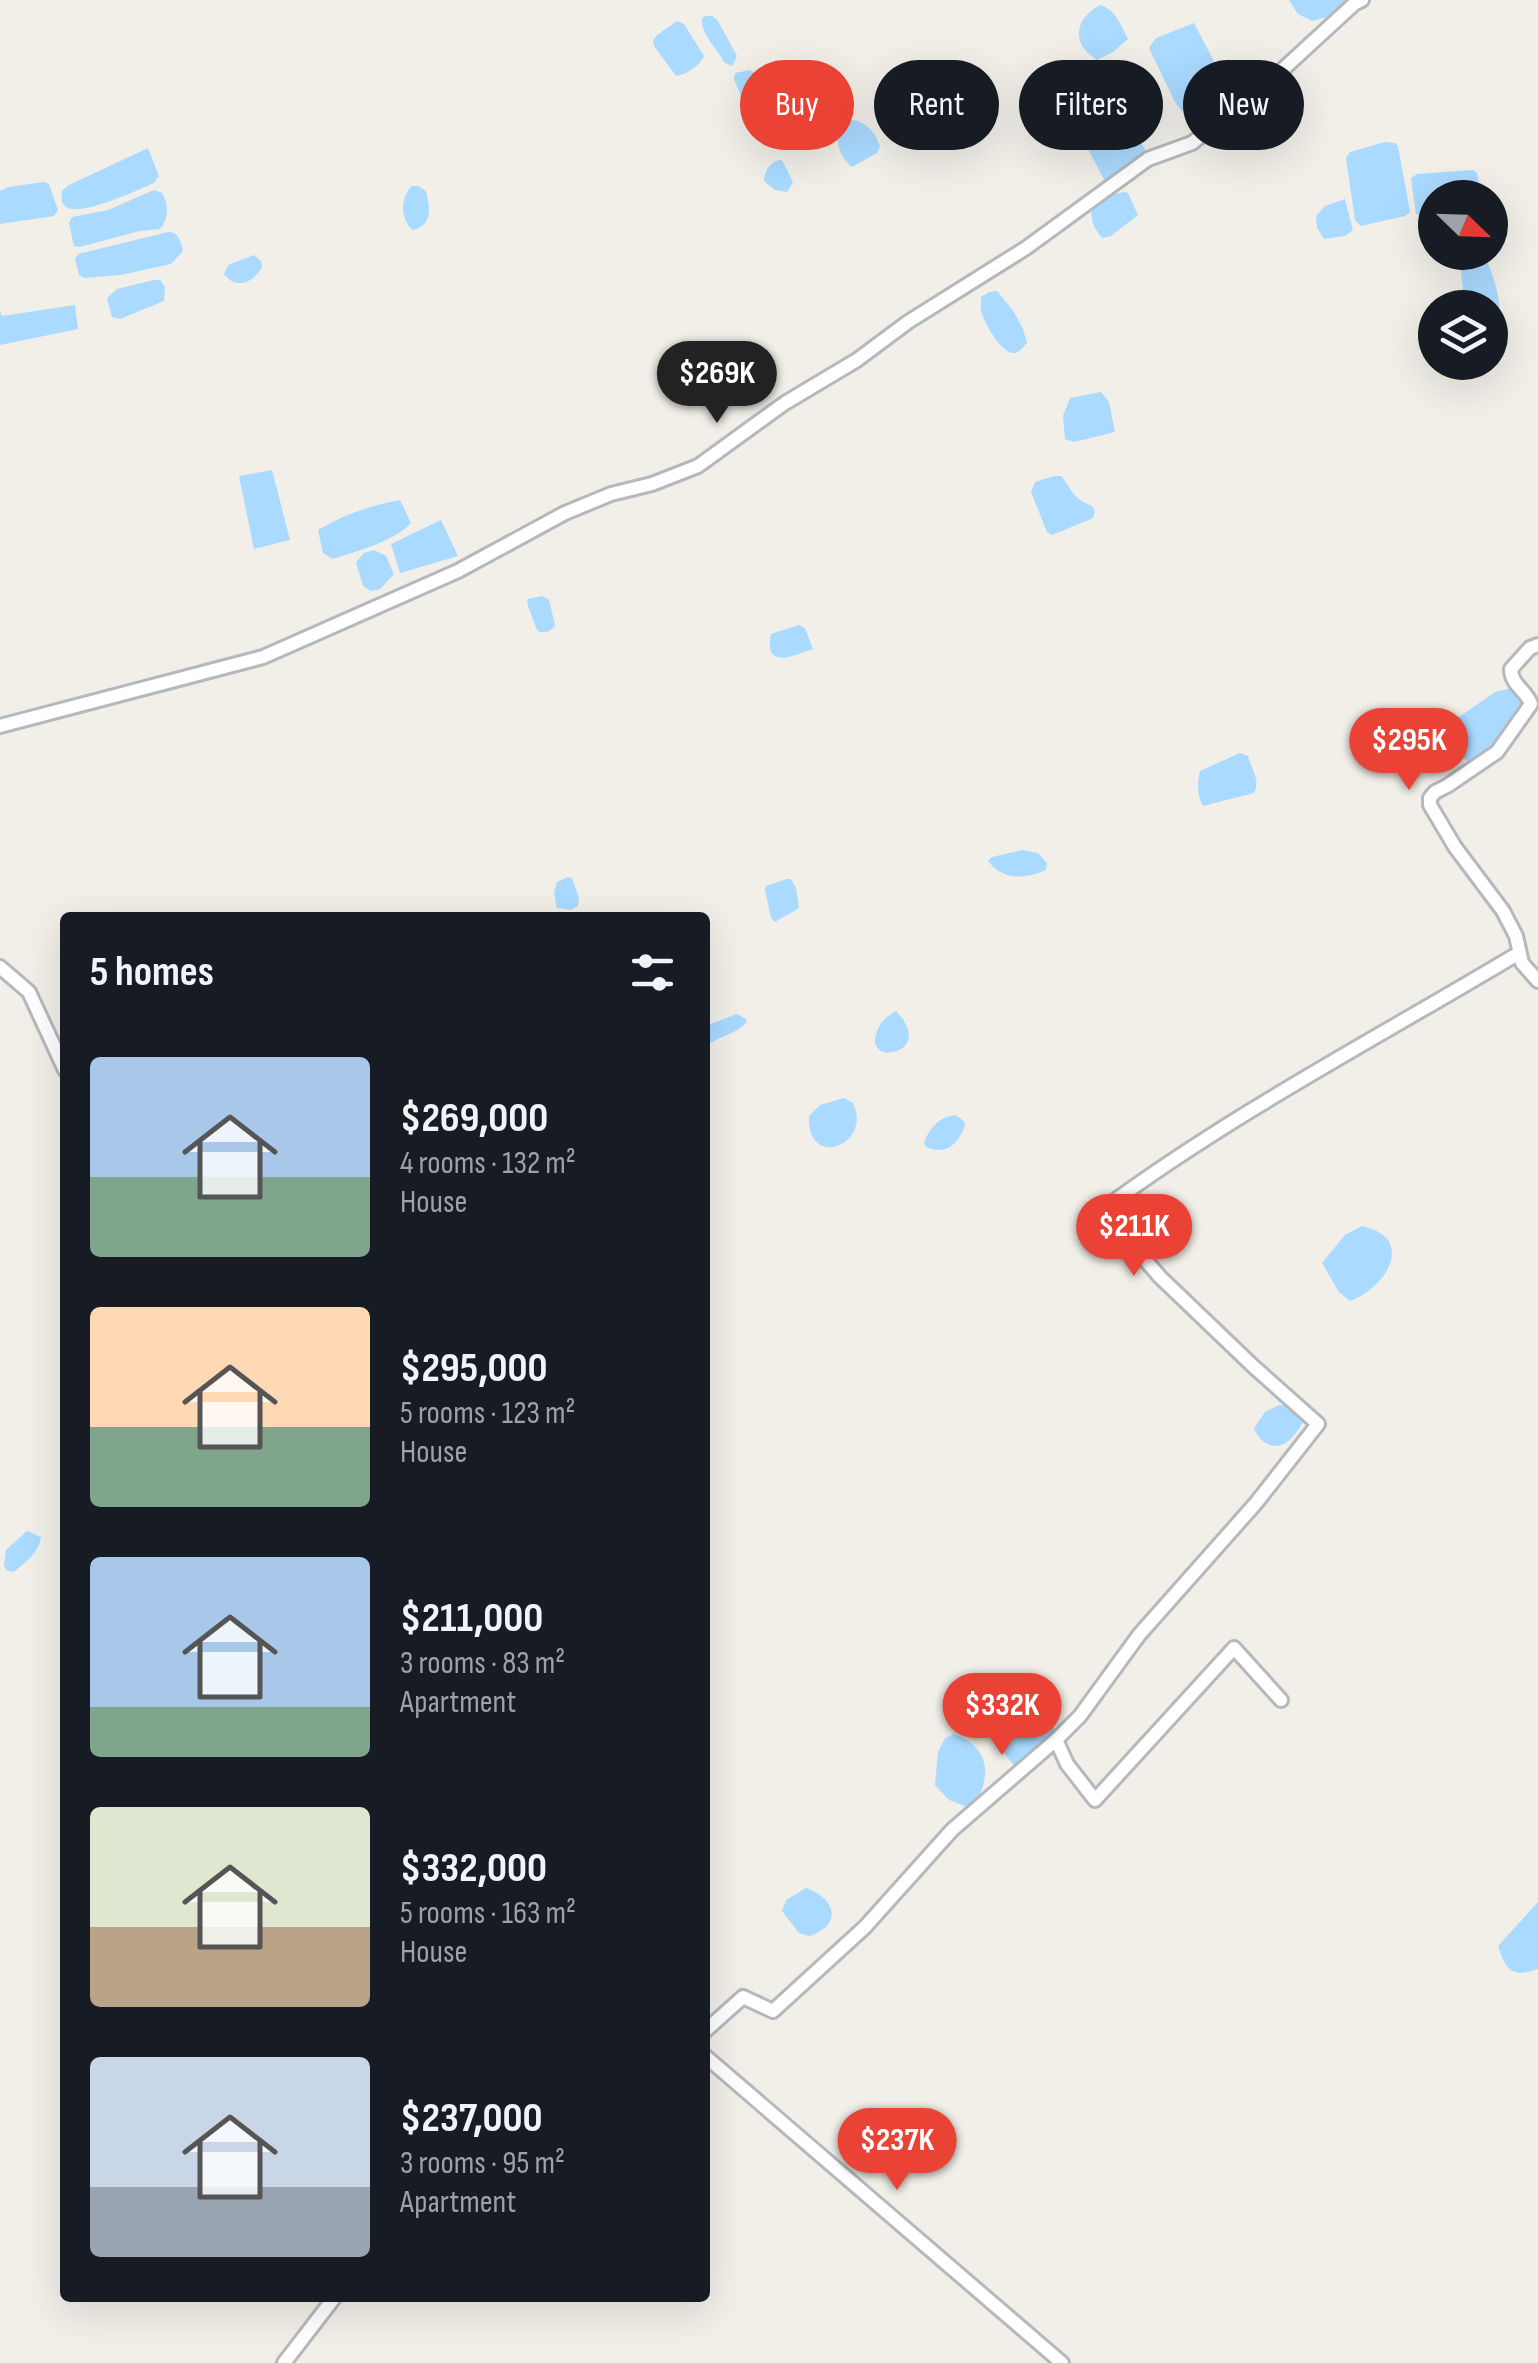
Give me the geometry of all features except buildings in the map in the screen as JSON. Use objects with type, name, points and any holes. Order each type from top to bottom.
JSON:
[{"type":"street","points":[[0,726],[263,657],[458,570],[565,513],[698,466],[785,403],[858,360],[908,322],[1026,248],[1148,159],[1192,143],[1362,0]]},
{"type":"street","points":[[1538,644],[1510,669],[1531,704],[1513,732],[1497,752],[1430,798],[1430,805],[1455,848],[1503,911],[1516,936],[1522,963],[1538,981]]},
{"type":"street","points":[[710,2027],[743,1998],[773,2011],[865,1927],[952,1830],[1056,1740],[1080,1716],[1139,1635],[1256,1503],[1318,1424],[1160,1277],[1102,1210],[1165,1163],[1520,953]]},
{"type":"street","points":[[0,967],[29,992],[60,1059]]},
{"type":"street","points":[[1056,1740],[1066,1764],[1096,1800],[1234,1648],[1281,1700]]},
{"type":"street","points":[[710,2060],[1062,2363]]},
{"type":"street","points":[[284,2363],[331,2302]]},
{"type":"water","points":[[1289,0],[1349,0],[1327,17],[1312,21],[1298,14]]},
{"type":"water","points":[[1100,5],[1114,14],[1128,39],[1097,60],[1079,39],[1081,24]]},
{"type":"water","points":[[702,18],[718,21],[737,56],[732,66],[724,62],[706,36]]},
{"type":"water","points":[[677,21],[684,24],[704,56],[693,69],[676,76],[653,41]]},
{"type":"water","points":[[1194,23],[1213,60],[1183,60],[1183,112],[1163,77],[1163,60],[1155,60],[1149,48],[1156,38]]},
{"type":"water","points":[[740,72],[740,94],[734,79],[735,73]]},
{"type":"water","points":[[854,121],[874,134],[877,153],[852,167],[840,150],[854,150]]},
{"type":"water","points":[[1385,142],[1398,146],[1410,212],[1361,226],[1355,220],[1346,158],[1350,152]]},
{"type":"water","points":[[148,148],[159,176],[154,183],[83,208],[73,209],[63,203],[62,191],[69,185]]},
{"type":"water","points":[[1088,150],[1145,150],[1146,151],[1105,181]]},
{"type":"water","points":[[782,160],[793,182],[787,192],[775,190],[764,181],[769,167]]},
{"type":"water","points":[[1473,170],[1478,180],[1418,180],[1418,215],[1411,178],[1417,174]]},
{"type":"water","points":[[49,184],[58,210],[54,216],[0,224],[0,191]]},
{"type":"water","points":[[412,186],[426,191],[429,209],[424,224],[413,230],[403,208]]},
{"type":"water","points":[[154,190],[162,193],[167,207],[160,229],[74,246],[69,223],[72,217],[108,210]]},
{"type":"water","points":[[1128,193],[1138,215],[1111,236],[1102,238],[1092,220],[1094,207]]},
{"type":"water","points":[[1345,199],[1353,230],[1345,236],[1324,239],[1316,216],[1325,206]]},
{"type":"water","points":[[168,232],[177,236],[183,251],[171,264],[121,275],[79,275],[75,259],[78,254]]},
{"type":"water","points":[[254,255],[262,267],[254,277],[239,283],[224,274],[228,265]]},
{"type":"water","points":[[1461,270],[1490,270],[1497,290],[1463,290]]},
{"type":"water","points":[[160,280],[165,287],[164,301],[120,319],[112,317],[107,298],[117,289]]},
{"type":"water","points":[[997,291],[1023,329],[1027,343],[1016,353],[999,344],[982,314],[981,297]]},
{"type":"water","points":[[75,305],[78,329],[0,345],[0,311],[2,316]]},
{"type":"water","points":[[1101,392],[1109,402],[1115,432],[1074,442],[1065,439],[1063,416],[1070,398]]},
{"type":"water","points":[[272,470],[290,540],[254,549],[239,476]]},
{"type":"water","points":[[1061,476],[1076,497],[1095,511],[1093,518],[1052,535],[1047,532],[1031,492],[1035,482]]},
{"type":"water","points":[[400,500],[411,523],[404,529],[374,545],[332,559],[323,553],[318,530],[358,511]]},
{"type":"water","points":[[441,520],[458,556],[400,573],[391,544]]},
{"type":"water","points":[[374,550],[386,556],[394,574],[380,589],[371,591],[363,586],[356,562],[364,553]]},
{"type":"water","points":[[542,596],[549,600],[555,625],[544,632],[537,630],[527,603],[528,599]]},
{"type":"water","points":[[799,625],[805,628],[813,649],[782,658],[772,653],[771,634]]},
{"type":"water","points":[[1512,688],[1525,706],[1491,751],[1469,763],[1455,744],[1452,722],[1495,692]]},
{"type":"water","points":[[1240,753],[1248,756],[1255,774],[1254,793],[1203,806],[1198,789],[1200,771]]},
{"type":"water","points":[[1022,850],[1038,853],[1047,863],[1046,870],[1007,875],[988,861],[992,857]]},
{"type":"water","points":[[572,878],[579,898],[578,906],[571,910],[557,908],[554,893],[557,882]]},
{"type":"water","points":[[787,879],[796,888],[799,908],[775,922],[766,886]]},
{"type":"water","points":[[896,1011],[909,1037],[905,1046],[888,1053],[875,1044],[876,1034],[884,1020]]},
{"type":"water","points":[[737,1014],[747,1022],[710,1044],[710,1024]]},
{"type":"water","points":[[844,1098],[853,1103],[857,1118],[854,1131],[837,1146],[817,1143],[809,1116],[820,1105]]},
{"type":"water","points":[[955,1115],[965,1126],[955,1143],[940,1150],[926,1147],[924,1143],[932,1128]]},
{"type":"water","points":[[1362,1226],[1379,1232],[1392,1252],[1384,1275],[1363,1295],[1350,1301],[1339,1292],[1322,1263],[1345,1235]]},
{"type":"water","points":[[1287,1405],[1303,1422],[1287,1442],[1276,1446],[1263,1441],[1254,1428],[1265,1412]]},
{"type":"water","points":[[27,1531],[41,1537],[38,1547],[14,1572],[6,1570],[6,1550]]},
{"type":"water","points":[[1025,1701],[1059,1733],[1017,1769],[989,1735]]},
{"type":"water","points":[[954,1734],[974,1746],[984,1762],[981,1791],[977,1802],[968,1807],[949,1800],[935,1785],[938,1752],[945,1738]]},
{"type":"water","points":[[806,1888],[824,1898],[832,1912],[827,1925],[809,1936],[799,1933],[782,1911],[786,1900]]},
{"type":"water","points":[[1538,1902],[1538,1969],[1516,1972],[1507,1967],[1498,1946]]}]
